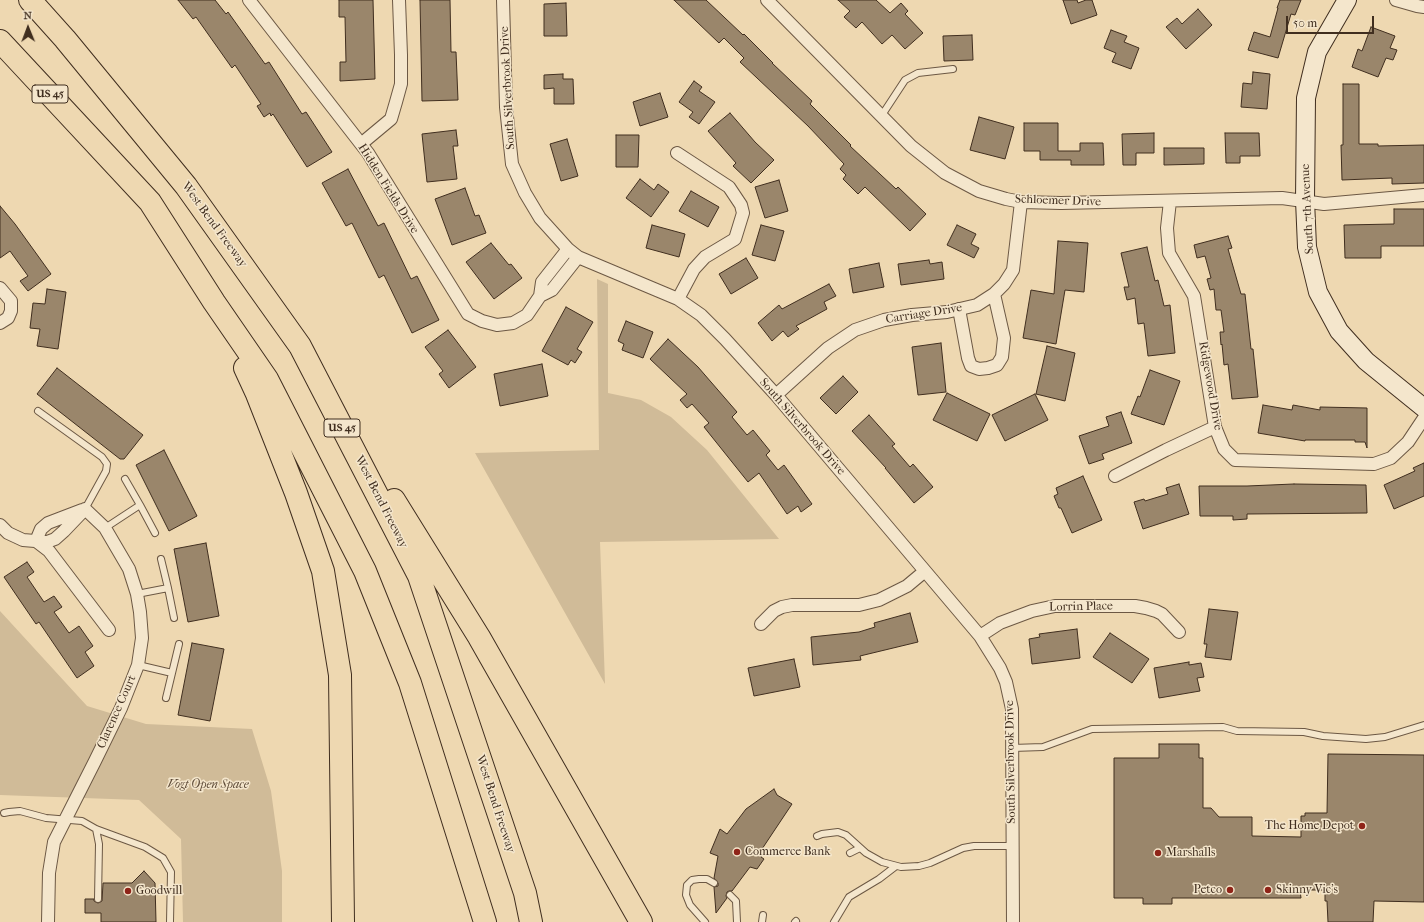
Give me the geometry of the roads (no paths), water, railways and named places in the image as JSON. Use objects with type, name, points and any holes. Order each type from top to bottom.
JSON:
[{"type":"highway","name":"West Bend Freeway","points":[[30,0],[65,39],[186,186],[300,346],[419,576],[525,893],[531,922]]},
{"type":"highway","name":"US 45","points":[[0,41],[150,202],[214,302],[267,379],[365,571],[410,683],[485,922]]},
{"type":"highway","points":[[214,302],[258,394],[296,493],[323,571],[340,675],[343,922]]},
{"type":"highway","points":[[300,346],[479,638],[641,922]]},
{"type":"street","name":"Hidden Fields Drive","points":[[249,0],[368,153],[468,314],[482,321],[497,325],[513,323],[527,315],[540,296],[542,282],[568,249]]},
{"type":"street","points":[[361,144],[391,119],[401,84],[399,0]]},
{"type":"street","name":"South Silverbrook Drive","points":[[503,0],[506,108],[512,164],[525,193],[540,218],[568,249],[578,257],[678,299],[701,315],[776,395],[925,570],[980,636],[1000,668],[1006,682],[1012,709],[1013,922]]},
{"type":"street","name":"Schloemer Drive","points":[[767,0],[911,146],[944,173],[979,192],[1021,202],[1061,203],[1279,198],[1305,200],[1324,204],[1424,195]]},
{"type":"street","name":"South 7th Avenue","points":[[1347,0],[1317,52],[1306,98],[1305,200],[1307,247],[1318,292],[1339,331],[1366,361],[1424,408]]},
{"type":"street","points":[[1396,0],[1424,7]]},
{"type":"street","points":[[677,153],[729,187],[741,205],[743,213],[735,239],[705,257],[688,278],[678,299]]},
{"type":"street","name":"Ridgewood Drive","points":[[1170,201],[1167,228],[1169,253],[1194,296],[1215,427],[1224,449],[1235,460],[1374,464],[1391,458],[1408,442],[1424,418]]},
{"type":"street","name":"Carriage Drive","points":[[776,395],[828,348],[855,330],[884,320],[977,305],[994,294],[1004,284],[1013,270],[1021,202]]},
{"type":"street","name":"Hidden Fields Drive","points":[[540,296],[552,290],[578,257]]},
{"type":"street","points":[[0,288],[11,301],[11,311],[8,318],[0,323]]},
{"type":"street","points":[[959,309],[968,358],[971,366],[979,369],[997,365],[1002,357],[1004,338],[994,294]]},
{"type":"street","points":[[1115,476],[1215,427]]},
{"type":"street","points":[[36,541],[41,529],[48,523],[85,509]]},
{"type":"street","points":[[0,525],[8,533],[23,540],[47,542],[55,539],[66,530],[85,509]]},
{"type":"street","name":"Clarence Court","points":[[48,922],[49,873],[54,842],[118,715],[138,665],[142,638],[137,594],[129,568],[105,528],[85,509]]},
{"type":"street","points":[[36,541],[49,551],[109,630]]},
{"type":"street","points":[[761,624],[774,611],[782,607],[792,605],[859,605],[879,600],[907,586],[925,570]]},
{"type":"street","name":"Lorrin Place","points":[[980,636],[1000,623],[1020,614],[1055,606],[1135,606],[1146,608],[1162,614],[1179,632]]},
{"type":"lane","points":[[882,115],[905,80],[918,73],[953,69]]},
{"type":"lane","points":[[38,411],[102,457],[107,464],[106,471],[85,509]]},
{"type":"lane","points":[[125,479],[155,533]]},
{"type":"lane","points":[[105,528],[140,505]]},
{"type":"lane","points":[[161,560],[174,618]]},
{"type":"lane","points":[[137,594],[168,588]]},
{"type":"lane","points":[[166,698],[179,644]]},
{"type":"lane","points":[[138,665],[172,673]]},
{"type":"lane","points":[[1012,748],[1043,747],[1092,729],[1224,727],[1237,731],[1304,732],[1323,736],[1366,739],[1385,737],[1424,725]]},
{"type":"lane","points":[[4,813],[20,812],[46,818],[82,821],[96,829],[145,847],[163,858],[172,872],[170,922]]},
{"type":"lane","points":[[96,829],[99,844],[98,899]]},
{"type":"lane","points":[[817,836],[838,832],[846,835],[866,853],[882,862],[896,866],[914,867],[930,863],[963,848],[974,846],[1013,846]]},
{"type":"lane","points":[[850,853],[860,848]]},
{"type":"lane","points":[[834,922],[849,896],[879,879],[896,866]]},
{"type":"lane","points":[[706,922],[690,905],[686,895],[687,885],[692,880],[699,879],[707,879],[714,883]]},
{"type":"lane","points":[[730,895],[736,901],[737,922]]},
{"type":"lane","points":[[762,922],[763,915]]},
{"type":"place","name":"The Home Depot","points":[[1362,826]]},
{"type":"place","name":"Commerce Bank","points":[[737,852]]},
{"type":"place","name":"Marshalls","points":[[1158,853]]},
{"type":"place","name":"Petco","points":[[1230,890]]},
{"type":"place","name":"Skinny Vic's","points":[[1268,890]]},
{"type":"place","name":"Goodwill","points":[[128,891]]},
{"type":"park label","name":"Vogt Open Space","points":[[208,785]]}]
